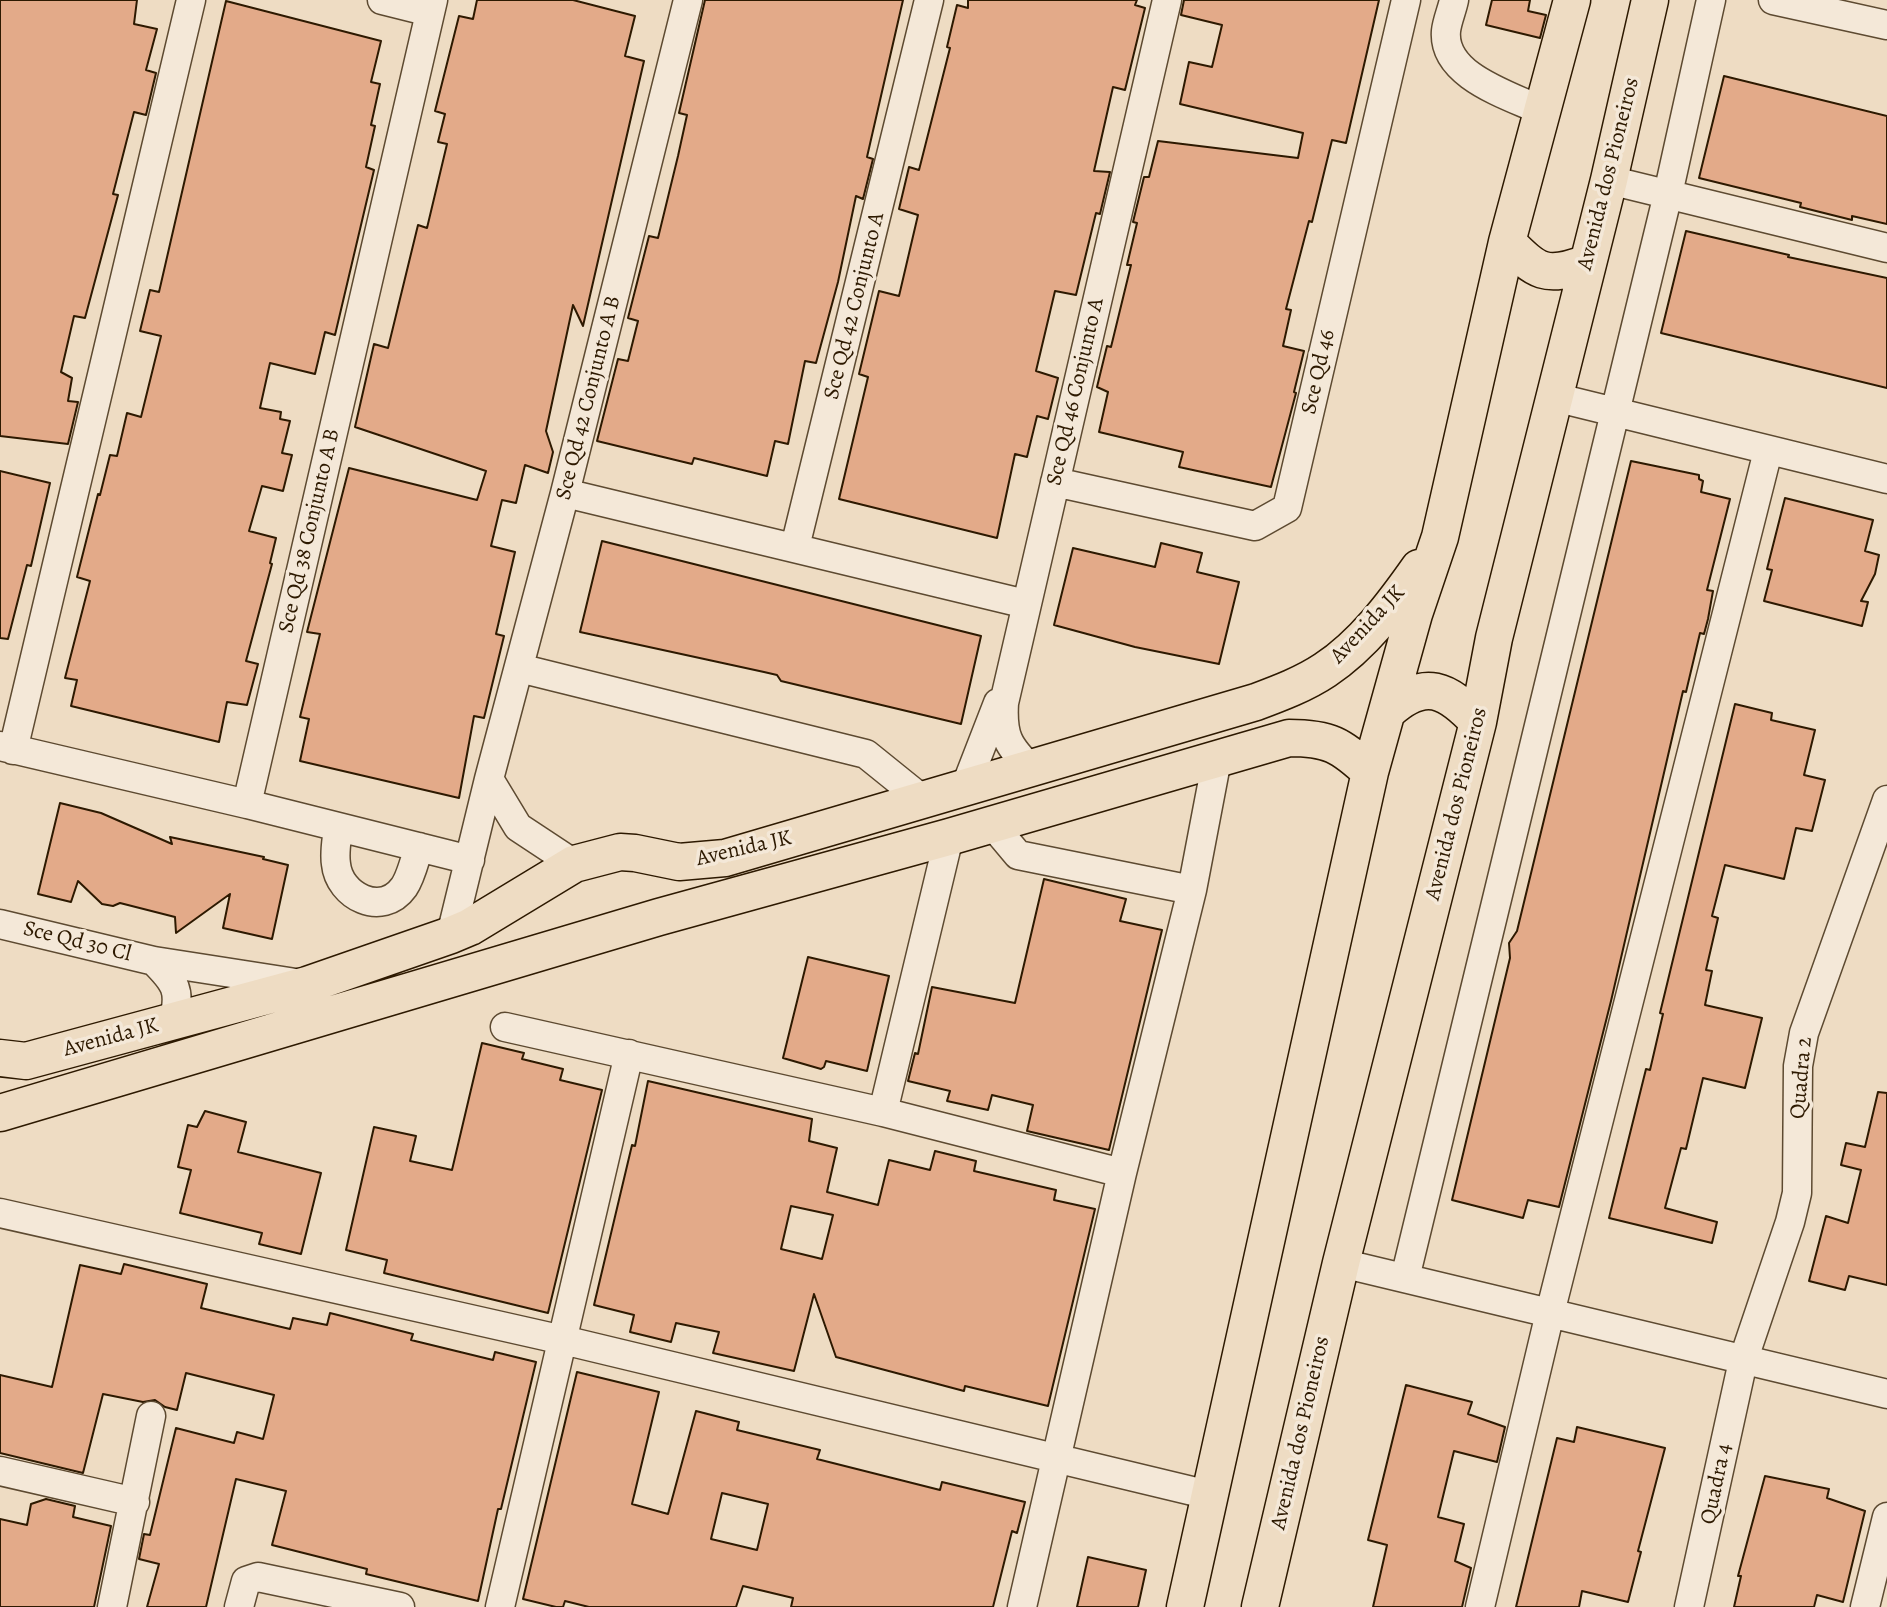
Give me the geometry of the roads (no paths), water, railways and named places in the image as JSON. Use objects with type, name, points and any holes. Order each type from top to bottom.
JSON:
[{"type":"main road","points":[[1185,1607],[1370,772],[1414,614],[1440,537],[1507,242],[1572,0]]},
{"type":"main road","name":"Avenida dos Pioneiros","points":[[1260,1607],[1341,1263],[1478,722],[1494,638],[1609,180],[1650,0]]},
{"type":"main road","points":[[1507,242],[1534,268],[1562,272],[1587,263]]},
{"type":"main road","name":"Avenida JK","points":[[0,1058],[26,1061],[307,985],[470,927],[574,864],[620,852],[679,862],[725,858],[1256,702],[1291,689],[1326,670],[1366,635],[1401,593],[1440,537]]},
{"type":"main road","points":[[1389,710],[1406,695],[1418,691],[1438,691],[1451,697],[1478,722]]},
{"type":"main road","name":"Avenida JK","points":[[0,1113],[659,917],[1289,738],[1329,741],[1345,749],[1370,772]]},
{"type":"main road","points":[[653,857],[663,866],[669,887],[668,906],[659,917]]},
{"type":"street","points":[[191,0],[6,748],[470,860]]},
{"type":"street","points":[[382,0],[431,6]]},
{"type":"street","name":"Sce Qd 42 Conjunto A","points":[[795,547],[929,0]]},
{"type":"street","name":"Sce Qd 46 Conjunto A","points":[[1031,769],[1012,750],[1003,723],[1012,668],[1167,0]]},
{"type":"street","name":"Sce Qd 46","points":[[1055,482],[1255,526],[1287,508],[1406,0]]},
{"type":"street","points":[[1454,0],[1446,33],[1450,56],[1465,73],[1542,111]]},
{"type":"street","points":[[1405,1278],[1668,194],[1711,0]]},
{"type":"street","points":[[1773,0],[1880,16]]},
{"type":"street","name":"Sce Qd 38 Conjunto A B","points":[[247,804],[431,6]]},
{"type":"street","name":"Sce Qd 42 Conjunto A B","points":[[451,935],[686,8]]},
{"type":"street","points":[[1609,180],[1887,248]]},
{"type":"street","points":[[1554,397],[1887,479]]},
{"type":"street","points":[[1480,1607],[1550,1313],[1768,451]]},
{"type":"street","points":[[565,493],[1026,604]]},
{"type":"street","points":[[519,668],[866,754],[923,800]]},
{"type":"street","name":"Sce Qd 46 Conjunto A","points":[[965,788],[1012,668]]},
{"type":"street","points":[[1022,1607],[1122,1173],[1192,890],[1217,759]]},
{"type":"street","points":[[489,779],[518,827],[574,864]]},
{"type":"street","name":"Quadra 2","points":[[1743,1361],[1797,1193],[1798,1066],[1804,1033],[1887,800]]},
{"type":"street","points":[[992,824],[1018,855],[1192,890]]},
{"type":"street","points":[[338,827],[336,865],[343,885],[357,898],[375,903],[391,898],[404,887],[419,847]]},
{"type":"street","points":[[883,1112],[949,837]]},
{"type":"street","name":"Sce Qd 30 Cl","points":[[0,924],[154,961],[307,985]]},
{"type":"street","points":[[154,961],[171,978],[179,1001],[173,1021]]},
{"type":"street","points":[[505,1027],[883,1112],[1122,1173]]},
{"type":"street","points":[[500,1607],[629,1054]]},
{"type":"street","points":[[0,1213],[563,1340],[1209,1495]]},
{"type":"street","points":[[1341,1263],[1887,1394]]},
{"type":"street","name":"Quadra 4","points":[[1689,1607],[1743,1361]]},
{"type":"street","points":[[112,1607],[151,1416]]},
{"type":"street","points":[[0,1471],[135,1502]]},
{"type":"street","points":[[1865,1607],[1887,1517]]},
{"type":"street","points":[[239,1607],[246,1581],[258,1577],[400,1607]]}]
